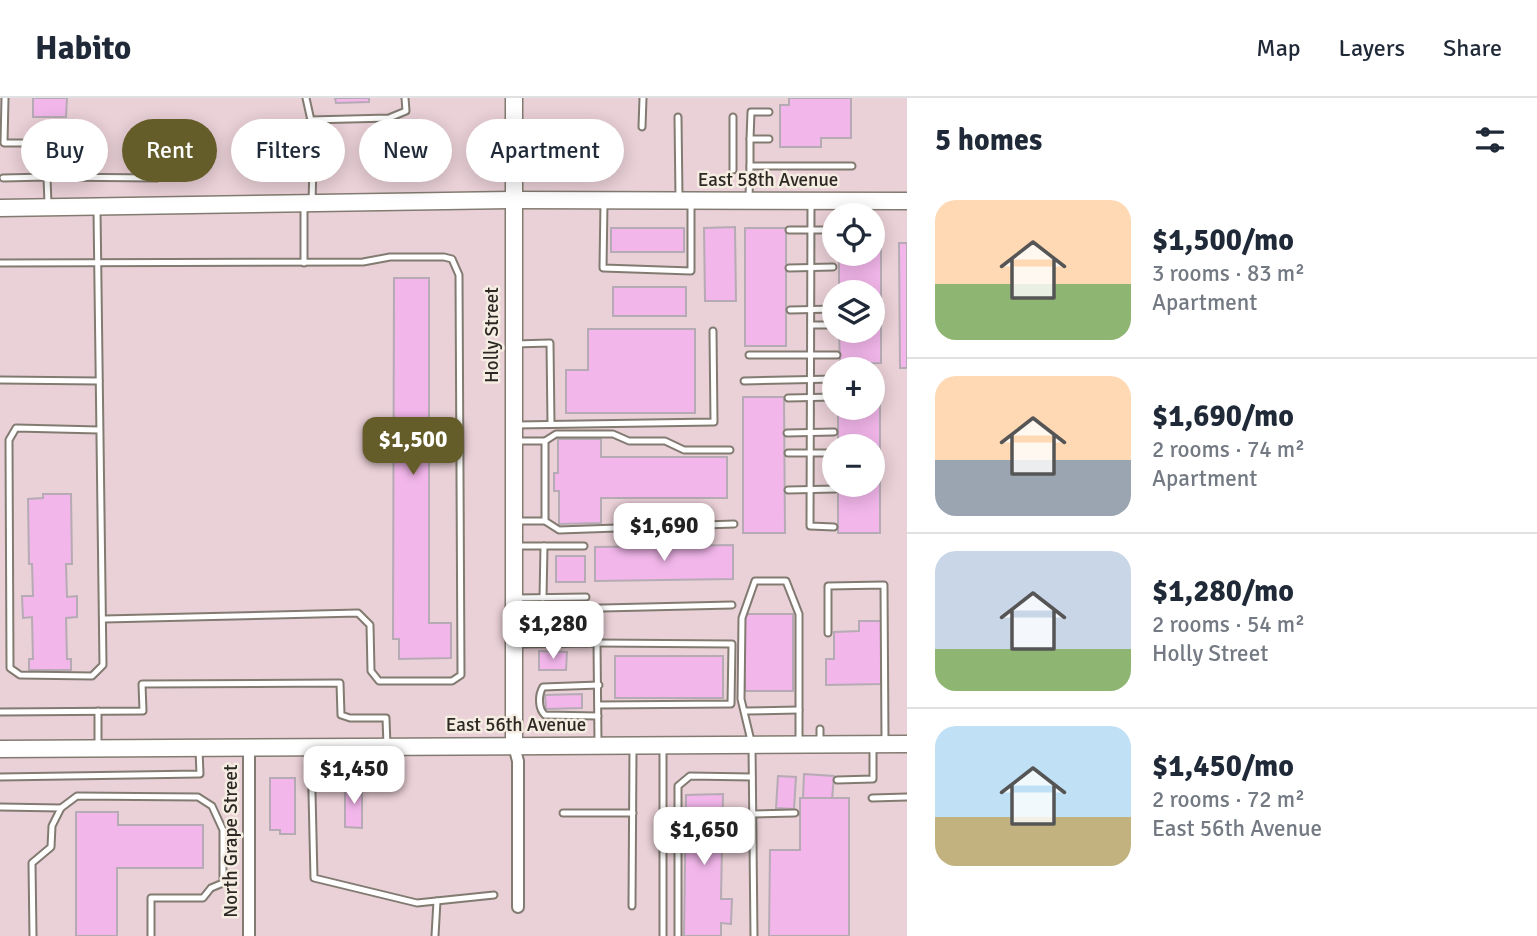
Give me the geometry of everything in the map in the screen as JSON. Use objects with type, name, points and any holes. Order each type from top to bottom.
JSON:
[{"type":"street","name":"Holly Street","points":[[514,98],[513,644],[514,746],[518,761],[517,907]]},
{"type":"street","name":"East 58th Avenue","points":[[0,208],[514,200],[907,201]]},
{"type":"street","name":"East 56th Avenue","points":[[0,749],[752,745],[799,744],[820,736],[879,744],[907,744]]},
{"type":"street","name":"North Grape Street","points":[[249,747],[249,936]]},
{"type":"lane","points":[[5,98],[4,143],[21,143]]},
{"type":"lane","points":[[306,98],[310,119]]},
{"type":"lane","points":[[345,119],[389,118],[406,111],[405,98]]},
{"type":"lane","points":[[642,128],[643,98]]},
{"type":"lane","points":[[749,201],[751,112],[769,112]]},
{"type":"lane","points":[[604,200],[603,268],[691,271],[678,117]]},
{"type":"lane","points":[[733,117],[733,170]]},
{"type":"lane","points":[[750,139],[769,139]]},
{"type":"lane","points":[[750,166],[852,166]]},
{"type":"lane","points":[[3,178],[21,178]]},
{"type":"lane","points":[[47,182],[48,207]]},
{"type":"lane","points":[[304,263],[310,182]]},
{"type":"lane","points":[[811,201],[810,526],[834,527]]},
{"type":"lane","points":[[97,207],[103,665],[92,676],[20,675],[10,668],[9,440],[16,428],[99,430]]},
{"type":"lane","points":[[789,230],[822,230]]},
{"type":"lane","points":[[0,263],[304,263],[363,262],[390,257],[444,257],[452,259],[457,266],[461,675],[452,681],[379,681],[371,671],[370,625],[358,614],[104,618]]},
{"type":"lane","points":[[789,268],[833,267]]},
{"type":"lane","points":[[790,310],[822,310]]},
{"type":"lane","points":[[811,325],[822,325]]},
{"type":"lane","points":[[513,433],[551,424],[713,422],[713,331]]},
{"type":"lane","points":[[513,344],[550,343],[551,424]]},
{"type":"lane","points":[[749,355],[837,355]]},
{"type":"lane","points":[[744,381],[822,379]]},
{"type":"lane","points":[[0,380],[99,381]]},
{"type":"lane","points":[[788,398],[822,397]]},
{"type":"lane","points":[[787,433],[834,432]]},
{"type":"lane","points":[[513,433],[545,441],[556,434],[612,434],[629,441],[665,441],[684,450],[730,450]]},
{"type":"lane","points":[[545,441],[545,521]]},
{"type":"lane","points":[[788,453],[822,454]]},
{"type":"lane","points":[[788,489],[822,489]]},
{"type":"lane","points":[[513,521],[545,521],[558,530],[734,524]]},
{"type":"lane","points":[[513,546],[584,546]]},
{"type":"lane","points":[[543,598],[544,546]]},
{"type":"lane","points":[[754,936],[752,745],[741,699],[742,618],[755,581],[786,581],[799,614],[799,744]]},
{"type":"lane","points":[[828,633],[828,586],[884,585],[879,744],[873,779],[837,780]]},
{"type":"lane","points":[[513,604],[543,598],[586,597]]},
{"type":"lane","points":[[513,604],[732,605]]},
{"type":"lane","points":[[597,643],[598,746]]},
{"type":"lane","points":[[513,644],[732,644],[731,704],[599,705]]},
{"type":"lane","points":[[0,712],[143,711],[142,684],[340,683],[341,715],[349,718],[386,718],[387,746]]},
{"type":"lane","points":[[598,716],[545,715],[540,708],[543,687],[599,685]]},
{"type":"lane","points":[[745,711],[799,710]]},
{"type":"lane","points":[[98,711],[98,748]]},
{"type":"lane","points":[[663,745],[663,936]]},
{"type":"lane","points":[[311,746],[314,878],[417,903],[494,895]]},
{"type":"lane","points":[[632,906],[633,746]]},
{"type":"lane","points":[[0,777],[200,774],[200,747]]},
{"type":"lane","points":[[678,936],[678,786],[690,776],[752,777]]},
{"type":"lane","points":[[33,936],[32,863],[51,846],[52,826],[61,808],[77,796],[198,797],[212,806],[223,830],[223,883],[211,888],[203,898],[151,898],[151,936]]},
{"type":"lane","points":[[873,798],[907,797]]},
{"type":"lane","points":[[0,807],[61,808]]},
{"type":"lane","points":[[563,813],[633,813]]},
{"type":"lane","points":[[753,814],[795,813]]},
{"type":"lane","points":[[435,936],[437,901]]},
{"type":"shaded area","points":[[0,98],[907,98],[907,936],[0,936]]},
{"type":"building","points":[[33,98],[67,98],[66,117],[33,117]]},
{"type":"building","points":[[335,98],[369,98],[369,102],[336,103]]},
{"type":"building","points":[[789,98],[851,98],[851,138],[821,138],[821,147],[780,147],[780,105],[789,105]]},
{"type":"building","points":[[735,227],[736,301],[705,301],[704,228]]},
{"type":"building","points":[[611,228],[684,228],[684,252],[611,252]]},
{"type":"building","points":[[745,228],[786,228],[786,346],[745,346]]},
{"type":"building","points":[[899,243],[907,243],[907,368],[900,368]]},
{"type":"building","points":[[839,266],[881,266],[881,280],[839,280]]},
{"type":"building","points":[[394,278],[429,278],[429,623],[451,623],[451,658],[399,659],[399,639],[393,639]]},
{"type":"building","points":[[613,287],[686,287],[686,316],[613,316]]},
{"type":"building","points":[[588,329],[695,329],[695,413],[566,413],[566,370],[588,370]]},
{"type":"building","points":[[839,343],[881,343],[881,357],[840,357]]},
{"type":"building","points":[[743,397],[784,397],[785,533],[743,533]]},
{"type":"building","points":[[838,420],[880,420],[880,434],[838,434]]},
{"type":"building","points":[[558,439],[601,439],[601,457],[727,457],[727,498],[601,498],[601,523],[559,524],[559,491],[554,491],[554,473],[558,473]]},
{"type":"building","points":[[43,494],[71,494],[72,564],[66,564],[67,597],[77,596],[77,617],[66,618],[67,659],[71,659],[71,670],[29,670],[29,659],[33,659],[32,617],[23,618],[22,596],[33,596],[32,564],[29,564],[28,499],[43,498]]},
{"type":"building","points":[[838,497],[880,497],[880,533],[838,533]]},
{"type":"building","points":[[733,545],[733,579],[595,581],[595,547]]},
{"type":"building","points":[[556,556],[585,556],[585,582],[556,582]]},
{"type":"building","points":[[745,614],[793,614],[793,691],[745,691]]},
{"type":"building","points":[[859,621],[881,621],[881,684],[826,685],[826,659],[834,659],[834,632],[859,631]]},
{"type":"building","points":[[539,651],[567,652],[566,670],[539,670]]},
{"type":"building","points":[[615,656],[723,656],[723,698],[615,698]]},
{"type":"building","points":[[582,694],[582,708],[546,709],[545,695]]},
{"type":"building","points":[[804,774],[834,776],[832,800],[803,798]]},
{"type":"building","points":[[778,776],[796,777],[794,809],[776,808]]},
{"type":"building","points":[[270,778],[295,778],[295,834],[280,834],[280,830],[270,830]]},
{"type":"building","points":[[345,785],[362,785],[362,828],[345,827]]},
{"type":"building","points":[[723,794],[721,899],[732,899],[731,924],[721,923],[721,936],[684,936],[686,795]]},
{"type":"building","points":[[800,798],[849,798],[849,936],[769,936],[770,850],[800,850]]},
{"type":"building","points":[[76,812],[118,812],[118,825],[203,825],[203,868],[117,868],[117,936],[76,936]]}]
